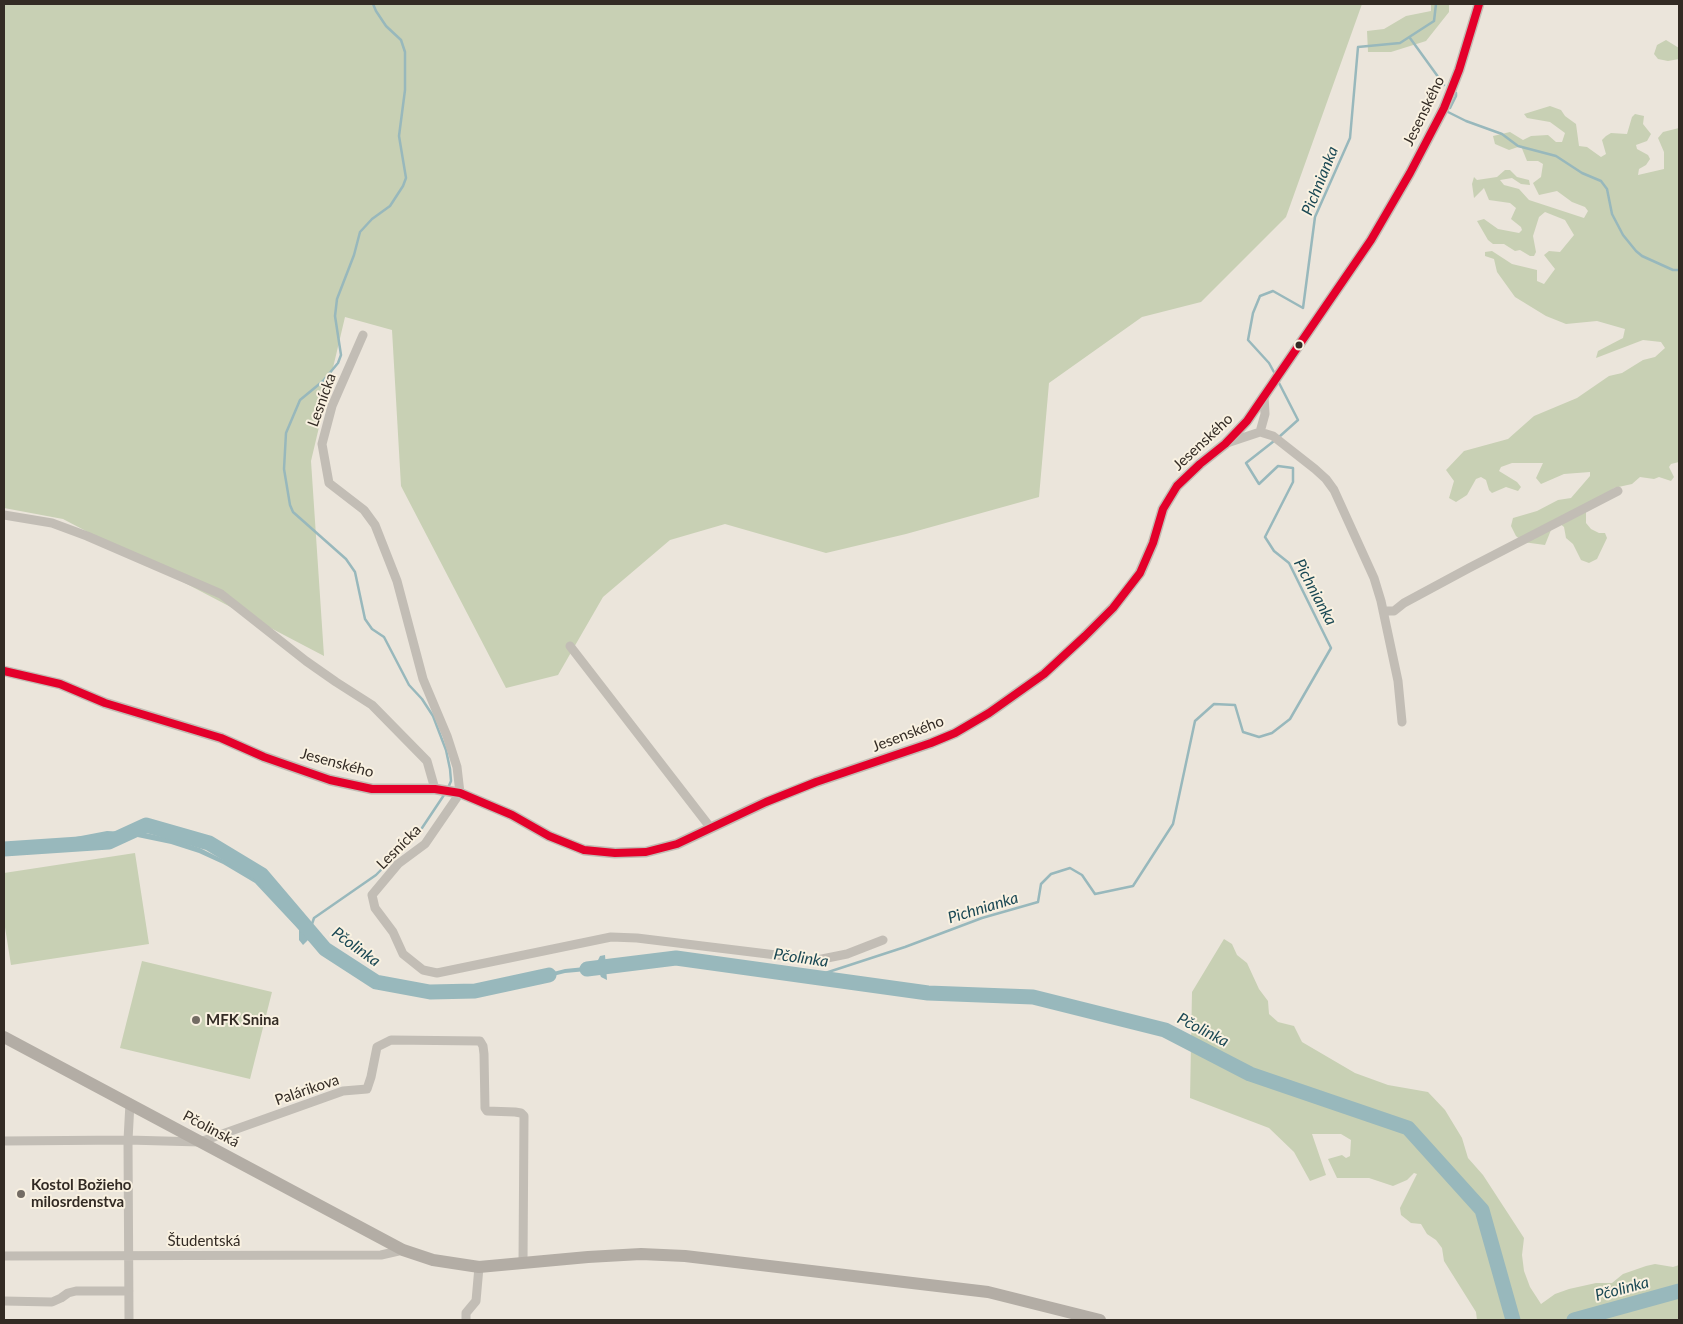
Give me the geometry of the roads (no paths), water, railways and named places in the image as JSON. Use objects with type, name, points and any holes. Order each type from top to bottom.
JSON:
[{"type":"main road","name":"Pčolinská","points":[[4,1037],[403,1250],[434,1260],[479,1267],[641,1254],[693,1256],[988,1292],[1100,1320]]},
{"type":"street","name":"Jesenského","points":[[4,671],[60,684],[105,703],[221,738],[264,757],[330,780],[372,789],[435,789],[460,793],[512,815],[549,836],[584,850],[615,853],[646,852],[677,844],[710,827],[816,782],[885,760],[947,736],[989,713],[1044,674],[1112,608],[1140,573],[1153,543],[1163,510],[1177,486],[1225,444],[1247,421],[1371,240],[1410,173],[1444,108],[1459,70],[1479,4]]},
{"type":"street","name":"Lesnícka","points":[[364,335],[332,406],[322,444],[328,483],[364,510],[375,525],[397,581],[423,679],[458,768],[460,793],[425,844],[398,864],[372,895],[374,908],[393,932],[404,954],[423,970],[437,973],[611,937],[637,938],[818,960],[847,954],[883,940]]},
{"type":"street","points":[[1260,432],[1265,414],[1264,396]]},
{"type":"street","points":[[1225,444],[1260,432],[1273,436],[1315,469],[1334,490],[1374,578],[1398,681],[1402,722]]},
{"type":"street","points":[[1383,611],[1394,611],[1404,603],[1469,568],[1618,492]]},
{"type":"street","points":[[4,515],[52,523],[87,536],[220,594],[306,661],[372,705],[426,761],[435,789]]},
{"type":"street","points":[[570,646],[710,827]]},
{"type":"street","name":"Palárikova","points":[[4,1141],[128,1140],[200,1142],[343,1091],[367,1089],[372,1077],[377,1047],[392,1040],[480,1040],[484,1054],[485,1108],[487,1111],[521,1112],[524,1116],[523,1263]]},
{"type":"street","points":[[129,1320],[128,1140],[130,1103]]},
{"type":"street","name":"Študentská","points":[[4,1256],[381,1255],[403,1250]]},
{"type":"street","points":[[466,1320],[466,1313],[476,1301],[479,1267]]},
{"type":"street","points":[[4,1301],[52,1302],[68,1293],[129,1291]]},
{"type":"water","points":[[107,831],[146,833],[172,839],[200,848],[258,879],[304,929],[317,928],[314,933],[339,957],[362,977],[382,986],[434,994],[480,991],[565,969],[595,966],[600,956],[605,955],[607,980],[601,977],[598,970],[565,973],[481,994],[434,998],[381,989],[361,980],[308,940],[303,945],[299,940],[299,930],[255,883],[223,864],[199,853],[171,844],[123,834],[4,854],[4,849]]},
{"type":"waterway","points":[[373,4],[386,26],[401,40],[405,52],[405,90],[399,136],[406,178],[390,206],[372,219],[360,232],[354,255],[337,299],[335,316],[341,355],[338,363],[323,381],[300,400],[286,433],[284,469],[290,505],[293,512],[346,559],[355,572],[365,619],[372,629],[384,637],[409,685],[422,699],[433,716],[446,750],[450,769],[451,781],[448,788]]},
{"type":"waterway","name":"Pichnianka","points":[[1275,374],[1269,363],[1248,340],[1253,313],[1260,296],[1273,291],[1303,308],[1315,217],[1350,138],[1358,47],[1400,43],[1434,21],[1436,4]]},
{"type":"waterway","points":[[1410,38],[1444,85]]},
{"type":"waterway","points":[[1450,108],[1456,93]]},
{"type":"waterway","points":[[1448,112],[1466,121],[1502,134],[1518,146],[1556,156],[1582,173],[1601,181],[1607,189],[1612,214],[1623,235],[1636,251],[1642,256],[1673,270],[1679,270]]},
{"type":"waterway","name":"Pichnianka","points":[[1278,381],[1298,420],[1279,437]]},
{"type":"waterway","name":"Pichnianka","points":[[813,977],[905,947],[982,918],[1038,902],[1041,884],[1051,874],[1070,868],[1082,875],[1095,894],[1133,886],[1173,824],[1195,721],[1214,704],[1235,705],[1243,732],[1259,737],[1272,733],[1290,719],[1331,648],[1289,563],[1274,551],[1265,537],[1293,482],[1293,468],[1278,466],[1259,484],[1246,463],[1274,441]]},
{"type":"waterway","points":[[310,930],[314,918],[376,875],[422,828],[444,795]]},
{"type":"waterway","name":"Pčolinka","points":[[4,849],[109,842],[146,825],[209,843],[262,875],[325,949],[376,982],[430,992],[475,991],[549,975]]},
{"type":"waterway","name":"Pčolinka","points":[[587,969],[676,958],[928,993],[1033,997],[1165,1030],[1250,1074],[1408,1128],[1482,1210],[1513,1320]]},
{"type":"waterway","name":"Pčolinka","points":[[1574,1320],[1679,1291]]},
{"type":"place","name":"MFK Snina","points":[[196,1020]]},
{"type":"place","name":"Kostol Božieho milosrdenstva","points":[[21,1194]]}]
